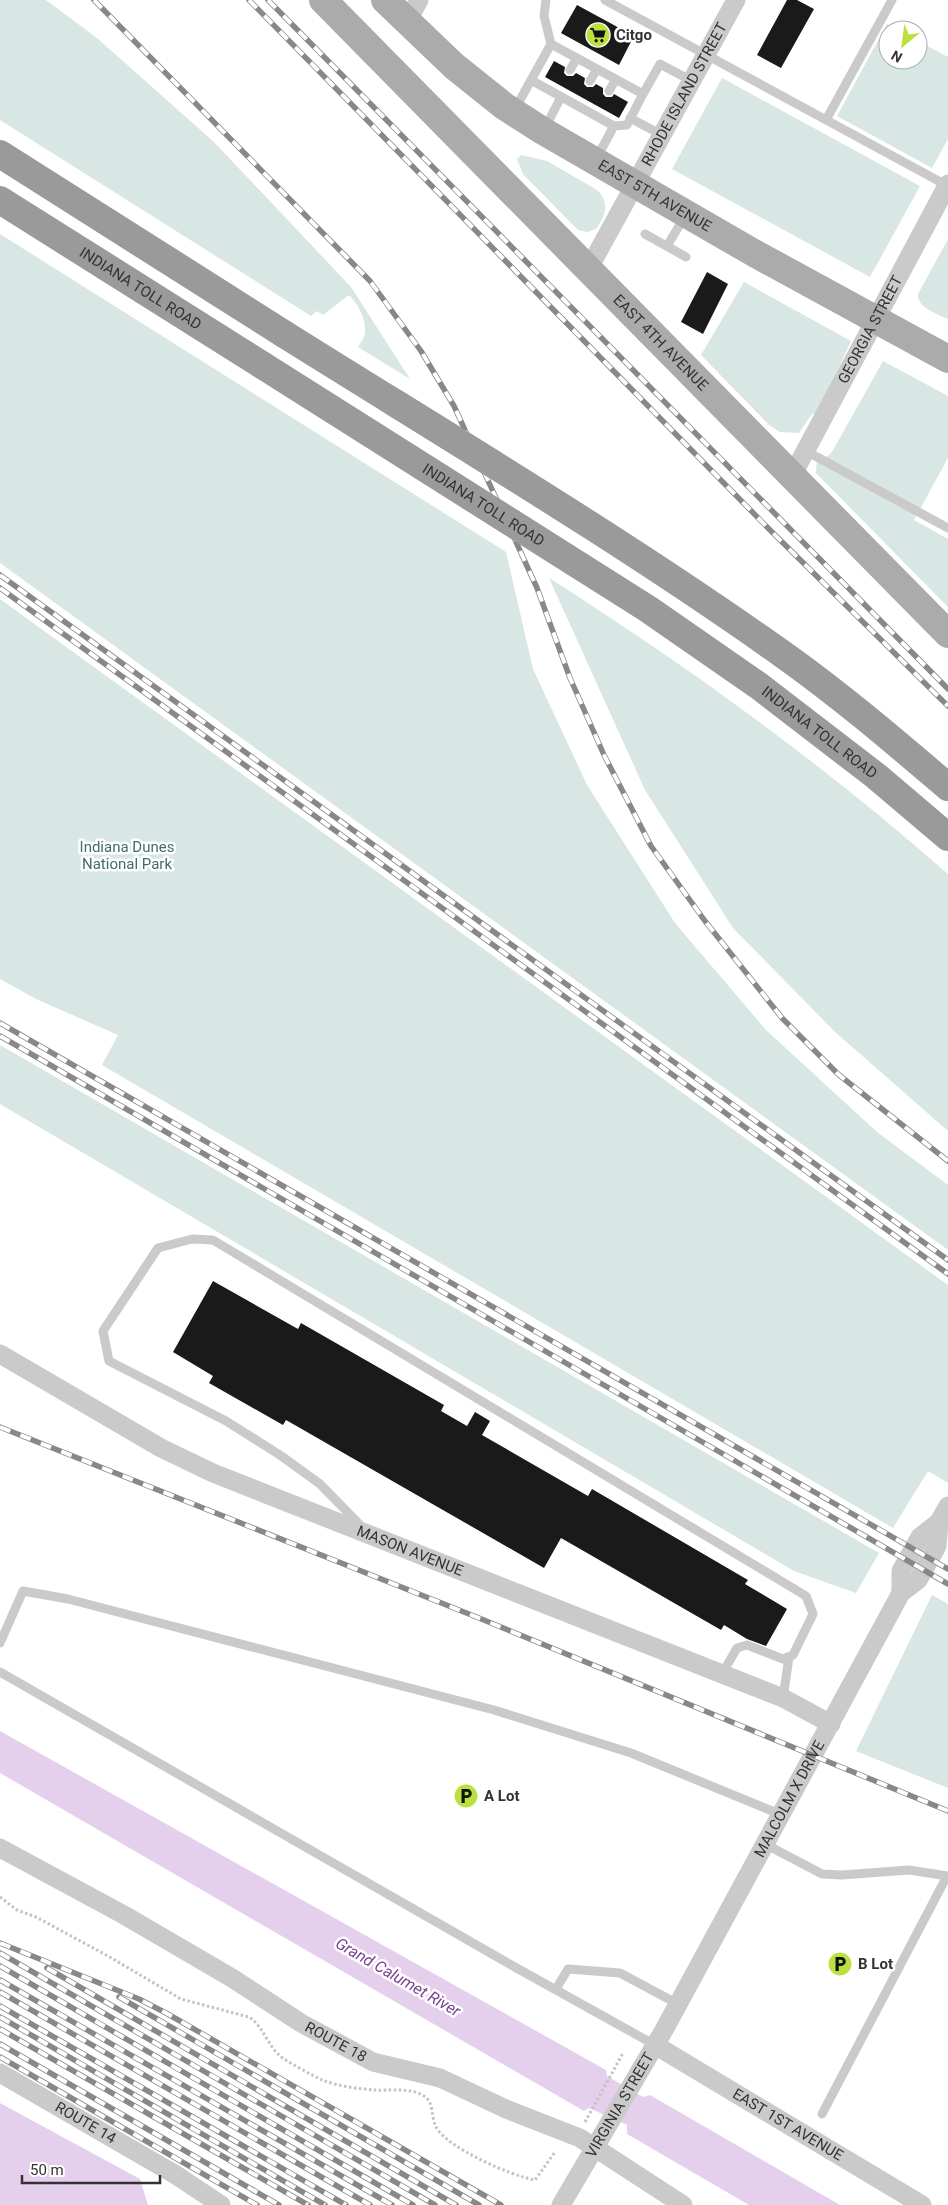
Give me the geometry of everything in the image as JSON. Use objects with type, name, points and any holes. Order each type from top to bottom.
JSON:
[{"type":"highway","points":[[0,154],[533,490],[782,654],[898,744],[948,787]]},
{"type":"highway","name":"INDIANA TOLL ROAD","points":[[0,200],[656,615],[759,686],[876,776],[948,837]]},
{"type":"main road","name":"EAST 4TH AVENUE","points":[[323,0],[948,634]]},
{"type":"main road","name":"EAST 5TH AVENUE","points":[[385,0],[413,11],[454,66],[513,112],[634,185],[948,359]]},
{"type":"street","name":"RHODE ISLAND STREET","points":[[589,268],[736,0]]},
{"type":"street","name":"GEORGIA STREET","points":[[792,476],[948,185]]},
{"type":"street","name":"MASON AVENUE","points":[[0,1354],[161,1448],[214,1473],[783,1698],[831,1724]]},
{"type":"street","name":"MALCOLM X DRIVE","points":[[678,2004],[782,1815],[900,1593],[901,1571],[920,1537],[944,1514]]},
{"type":"street","name":"ROUTE 18","points":[[0,1848],[124,1915],[232,1978],[301,2023],[373,2062],[440,2078],[506,2109],[580,2138],[683,2205]]},
{"type":"street","name":"VIRGINIA STREET","points":[[561,2205],[678,2004]]},
{"type":"street","name":"EAST 1ST AVENUE","points":[[655,2045],[922,2205]]},
{"type":"street","name":"ROUTE 14","points":[[0,2072],[176,2175],[221,2205]]},
{"type":"lane","points":[[513,112],[551,44],[544,16],[546,0]]},
{"type":"lane","points":[[605,0],[948,185]]},
{"type":"lane","points":[[826,120],[892,0]]},
{"type":"lane","points":[[551,44],[643,94]]},
{"type":"lane","points":[[570,70],[576,58]]},
{"type":"lane","points":[[530,80],[579,101],[596,116],[614,126],[627,125],[660,64],[692,81]]},
{"type":"lane","points":[[590,81],[597,69]]},
{"type":"lane","points":[[609,92],[616,79]]},
{"type":"lane","points":[[543,131],[560,93]]},
{"type":"lane","points":[[596,116],[600,108]]},
{"type":"lane","points":[[630,118],[662,136]]},
{"type":"lane","points":[[595,162],[614,126]]},
{"type":"lane","points":[[667,246],[686,214]]},
{"type":"lane","points":[[646,234],[686,256]]},
{"type":"lane","points":[[806,451],[948,528]]},
{"type":"lane","points":[[370,1535],[320,1484],[280,1455],[226,1421],[109,1361],[103,1331],[158,1248],[192,1239],[213,1240],[806,1596],[813,1614],[793,1655],[783,1659],[747,1645],[737,1648],[722,1674]]},
{"type":"lane","points":[[0,1643],[23,1590],[68,1599],[494,1710],[626,1752],[782,1815]]},
{"type":"lane","points":[[783,1698],[789,1657]]},
{"type":"lane","points":[[0,1672],[497,1958],[655,2045]]},
{"type":"lane","points":[[765,1844],[822,1874],[842,1875],[909,1870],[948,1876],[822,2114]]},
{"type":"lane","points":[[556,1989],[568,1969],[620,1973],[678,2004]]},
{"type":"path","points":[[0,1897],[17,1910],[36,1917],[108,1956],[181,1999],[249,2017],[257,2022],[266,2038],[280,2056],[323,2080],[374,2090],[406,2091],[424,2096],[430,2104],[433,2118],[442,2135],[472,2155],[502,2169],[521,2177],[536,2180],[555,2152]]},
{"type":"path","points":[[583,2127],[623,2053]]},
{"type":"green space","points":[[0,0],[46,0],[97,38],[214,142],[351,287],[410,379],[358,347],[363,340],[365,327],[358,307],[349,295],[323,315],[317,311],[311,316],[0,120]]},
{"type":"green space","points":[[878,41],[878,70],[928,70],[928,46],[948,57],[948,139],[932,168],[837,116]]},
{"type":"green space","points":[[722,78],[920,186],[870,277],[672,169]]},
{"type":"green space","points":[[521,155],[547,161],[597,190],[604,199],[605,209],[596,229],[587,232],[578,230],[523,174],[517,159]]},
{"type":"green space","points":[[0,234],[506,552],[533,669],[587,785],[675,923],[766,1030],[877,1132],[948,1185],[948,1250],[0,563]]},
{"type":"green space","points":[[948,239],[948,319],[924,307],[918,294]]},
{"type":"green space","points":[[744,282],[851,341],[818,413],[812,414],[799,433],[780,432],[769,425],[701,355]]},
{"type":"green space","points":[[883,361],[948,396],[948,458],[914,520],[948,539],[948,607],[816,473],[817,458],[822,461],[832,452]]},
{"type":"green space","points":[[549,578],[653,646],[804,755],[901,833],[948,874],[948,1131],[834,1031],[733,928],[645,790]]},
{"type":"green space","name":"Indiana Dunes National Park","points":[[0,599],[948,1285],[948,1483],[928,1471],[893,1528],[102,1065],[118,1035],[36,999],[0,979]]},
{"type":"green space","points":[[0,1045],[879,1553],[856,1593],[794,1571],[0,1104]]},
{"type":"green space","points":[[932,1595],[948,1604],[948,1788],[856,1751]]},
{"type":"water","name":"Grand Calumet River","points":[[0,1731],[606,2070],[607,2076],[643,2097],[650,2095],[840,2205],[749,2205],[627,2134],[627,2125],[589,2108],[584,2111],[0,1773]]},
{"type":"water","points":[[0,2103],[140,2179],[148,2205],[0,2205]]},
{"type":"building","points":[[787,0],[797,0],[814,9],[781,68],[757,55]]},
{"type":"building","name":"Citgo","points":[[577,5],[634,36],[619,65],[561,33]]},
{"type":"building","name":"Citgo","points":[[554,61],[565,67],[564,73],[567,76],[573,76],[576,73],[585,78],[584,84],[587,87],[593,87],[596,84],[603,88],[603,94],[606,97],[612,97],[614,94],[628,102],[619,118],[545,77]]},
{"type":"building","points":[[707,272],[728,284],[703,334],[681,322]]},
{"type":"building","points":[[213,1281],[298,1329],[301,1323],[444,1405],[441,1411],[467,1426],[475,1412],[490,1421],[482,1435],[588,1496],[592,1489],[748,1580],[745,1584],[787,1609],[766,1646],[747,1639],[724,1625],[721,1630],[561,1538],[544,1568],[286,1420],[283,1425],[209,1383],[213,1376],[173,1352]]},
{"type":"railway","points":[[94,0],[370,281],[421,351],[454,406],[537,588],[570,678],[604,755],[651,846],[705,921],[782,1018],[839,1075],[948,1161]]},
{"type":"railway","points":[[249,0],[769,529],[948,706]]},
{"type":"railway","points":[[268,0],[948,689]]},
{"type":"railway","points":[[0,575],[948,1260]]},
{"type":"railway","points":[[0,588],[948,1274]]},
{"type":"railway","points":[[0,1023],[948,1569]]},
{"type":"railway","points":[[0,1036],[948,1584]]},
{"type":"railway","points":[[0,1427],[474,1616],[948,1811]]},
{"type":"railway","points":[[0,1943],[139,1999],[166,2013],[501,2205]]},
{"type":"railway","points":[[0,1953],[435,2205]]},
{"type":"railway","points":[[0,1966],[413,2205]]},
{"type":"railway","points":[[47,1968],[456,2205]]},
{"type":"railway","points":[[0,1980],[392,2205]]},
{"type":"railway","points":[[0,1992],[370,2205]]},
{"type":"railway","points":[[119,1997],[479,2205]]},
{"type":"railway","points":[[0,2006],[346,2205]]},
{"type":"railway","points":[[0,2017],[325,2205]]},
{"type":"railway","points":[[0,2029],[308,2205]]},
{"type":"railway","points":[[0,2044],[279,2205]]},
{"type":"railway","points":[[0,2057],[257,2205]]},
{"type":"place","name":"Citgo","points":[[598,35]]},
{"type":"place","name":"A Lot","points":[[466,1796]]},
{"type":"place","name":"B Lot","points":[[840,1964]]}]
